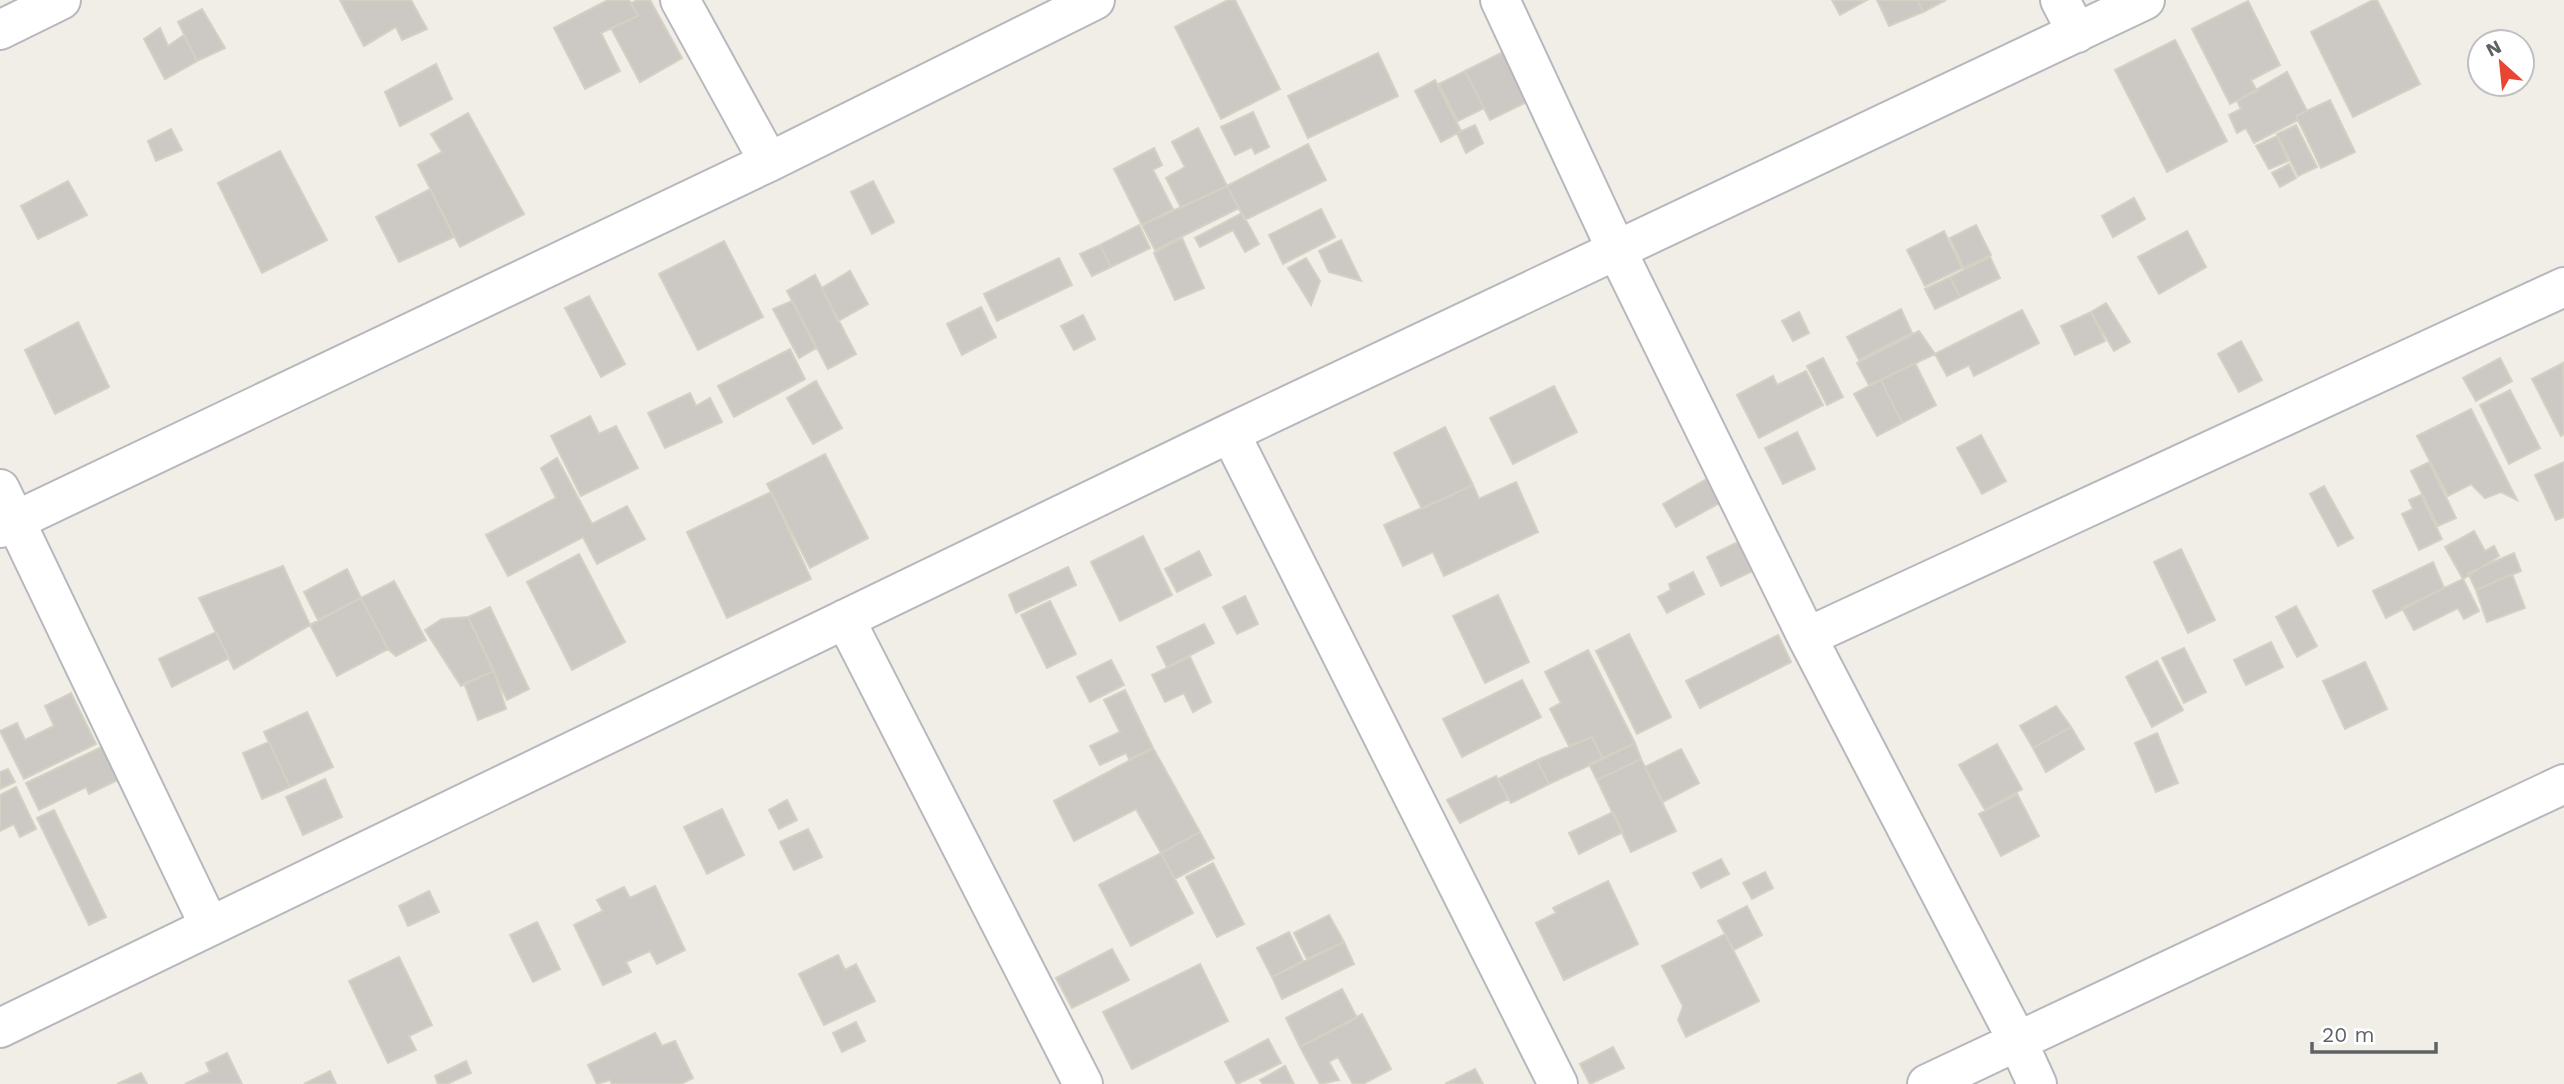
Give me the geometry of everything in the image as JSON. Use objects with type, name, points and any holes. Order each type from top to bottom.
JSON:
[{"type":"street","points":[[0,30],[61,0]]},
{"type":"street","points":[[680,0],[769,162]]},
{"type":"street","points":[[209,925],[6,513],[769,162],[1095,0]]},
{"type":"street","points":[[1500,0],[1617,251],[1807,637],[2017,1040],[2037,1084]]},
{"type":"street","points":[[0,1028],[1230,433],[1617,251],[2068,17],[2145,0]]},
{"type":"street","points":[[1807,637],[2564,287]]},
{"type":"street","points":[[1230,433],[1558,1084]]},
{"type":"street","points":[[845,619],[1083,1084]]},
{"type":"street","points":[[1927,1084],[2564,784]]},
{"type":"building","points":[[340,0],[411,0],[427,29],[402,40],[396,27],[364,46]]},
{"type":"building","points":[[608,0],[629,0],[638,16],[601,33],[620,71],[585,89],[554,28]]},
{"type":"building","points":[[650,0],[682,58],[640,82],[611,28],[638,16],[631,3]]},
{"type":"building","points":[[1228,0],[1235,0],[1280,89],[1221,119],[1175,27]]},
{"type":"building","points":[[1832,0],[1867,0],[1840,15]]},
{"type":"building","points":[[1877,0],[1918,0],[1923,12],[1889,26]]},
{"type":"building","points":[[1918,0],[1946,0],[1923,12]]},
{"type":"building","points":[[2377,0],[2420,84],[2353,117],[2311,32]]},
{"type":"building","points":[[2248,1],[2280,65],[2251,80],[2257,91],[2230,104],[2192,29]]},
{"type":"building","points":[[202,9],[225,48],[197,61],[178,22]]},
{"type":"building","points":[[160,28],[168,46],[184,35],[197,61],[165,79],[144,39]]},
{"type":"building","points":[[2175,40],[2227,141],[2167,172],[2115,70]]},
{"type":"building","points":[[1507,50],[1531,100],[1490,120],[1465,71]]},
{"type":"building","points":[[1378,53],[1398,96],[1308,138],[1288,96]]},
{"type":"building","points":[[436,64],[452,99],[400,126],[385,92]]},
{"type":"building","points":[[1465,71],[1484,108],[1458,121],[1439,84]]},
{"type":"building","points":[[2287,72],[2307,111],[2296,116],[2298,120],[2254,143],[2246,128],[2237,133],[2229,115],[2241,109],[2237,101]]},
{"type":"building","points":[[1435,80],[1461,131],[1441,142],[1415,91]]},
{"type":"building","points":[[2330,100],[2355,152],[2321,168],[2296,116]]},
{"type":"building","points":[[1253,112],[1269,147],[1255,154],[1252,147],[1235,155],[1221,127]]},
{"type":"building","points":[[468,113],[524,214],[460,247],[418,165],[442,152],[431,134]]},
{"type":"building","points":[[1475,125],[1483,143],[1466,153],[1457,133]]},
{"type":"building","points":[[2296,125],[2317,167],[2298,176],[2277,134]]},
{"type":"building","points":[[1198,128],[1227,186],[1181,208],[1166,178],[1185,167],[1172,142]]},
{"type":"building","points":[[171,129],[182,150],[156,161],[148,141]]},
{"type":"building","points":[[2277,136],[2288,161],[2269,169],[2256,146]]},
{"type":"building","points":[[1308,144],[1326,180],[1245,220],[1227,186]]},
{"type":"building","points":[[1154,148],[1162,165],[1153,170],[1173,209],[1142,225],[1114,169]]},
{"type":"building","points":[[280,151],[327,240],[262,273],[218,183]]},
{"type":"building","points":[[2289,164],[2296,178],[2280,187],[2272,173]]},
{"type":"building","points":[[68,181],[87,215],[38,239],[21,206]]},
{"type":"building","points":[[873,181],[894,222],[872,234],[851,192]]},
{"type":"building","points":[[1227,186],[1239,208],[1155,250],[1142,225]]},
{"type":"building","points":[[430,189],[454,237],[399,262],[376,217]]},
{"type":"building","points":[[2134,198],[2145,219],[2113,237],[2102,216]]},
{"type":"building","points":[[1321,209],[1335,237],[1283,264],[1269,235]]},
{"type":"building","points":[[1242,213],[1259,244],[1245,252],[1233,230],[1200,247],[1195,238]]},
{"type":"building","points":[[1139,225],[1150,248],[1111,267],[1100,245]]},
{"type":"building","points":[[1976,225],[1991,255],[1964,268],[1950,238]]},
{"type":"building","points":[[1944,231],[1962,268],[1925,286],[1907,250]]},
{"type":"building","points":[[2187,231],[2206,267],[2159,294],[2138,257]]},
{"type":"building","points":[[1182,238],[1204,288],[1175,300],[1154,253]]},
{"type":"building","points":[[1341,240],[1361,281],[1329,272],[1319,251]]},
{"type":"building","points":[[724,241],[763,317],[698,350],[659,274]]},
{"type":"building","points":[[1100,245],[1111,267],[1092,276],[1080,254]]},
{"type":"building","points":[[1990,257],[2000,278],[1960,297],[1950,277]]},
{"type":"building","points":[[1059,258],[1072,285],[997,321],[984,294]]},
{"type":"building","points":[[1306,258],[1320,281],[1311,305],[1288,268]]},
{"type":"building","points":[[850,271],[868,304],[838,321],[822,288]]},
{"type":"building","points":[[815,275],[856,354],[828,369],[787,291]]},
{"type":"building","points":[[1950,277],[1960,297],[1935,309],[1925,289]]},
{"type":"building","points":[[589,296],[625,364],[601,377],[565,308]]},
{"type":"building","points":[[792,301],[816,348],[799,358],[773,309]]},
{"type":"building","points":[[2106,303],[2130,342],[2114,351],[2091,312]]},
{"type":"building","points":[[981,307],[996,337],[962,355],[947,324]]},
{"type":"building","points":[[1901,309],[1912,333],[1859,360],[1847,337]]},
{"type":"building","points":[[2022,310],[2039,343],[1974,376],[1969,365],[1947,376],[1935,354]]},
{"type":"building","points":[[1799,312],[1809,333],[1793,341],[1782,321]]},
{"type":"building","points":[[2091,312],[2105,341],[2075,355],[2061,326]]},
{"type":"building","points":[[1083,315],[1095,339],[1074,350],[1061,326]]},
{"type":"building","points":[[78,322],[109,387],[55,414],[25,350]]},
{"type":"building","points":[[1919,331],[1935,354],[1869,385],[1857,363]]},
{"type":"building","points":[[2241,341],[2262,380],[2239,392],[2218,354]]},
{"type":"building","points":[[790,349],[805,379],[734,417],[718,386]]},
{"type":"building","points":[[1823,358],[1843,397],[1827,405],[1807,366]]},
{"type":"building","points":[[2500,358],[2512,381],[2476,401],[2463,378]]},
{"type":"building","points":[[1915,363],[1936,405],[1902,423],[1881,380]]},
{"type":"building","points":[[2563,363],[2564,434],[2561,436],[2532,379]]},
{"type":"building","points":[[1806,371],[1823,405],[1759,438],[1737,395],[1773,376],[1777,385]]},
{"type":"building","points":[[1881,380],[1902,423],[1877,436],[1854,394]]},
{"type":"building","points":[[816,381],[842,428],[813,444],[787,398]]},
{"type":"building","points":[[1554,386],[1577,432],[1513,464],[1490,418]]},
{"type":"building","points":[[2510,390],[2540,448],[2509,464],[2480,405]]},
{"type":"building","points":[[690,393],[696,406],[710,398],[722,422],[665,448],[648,413]]},
{"type":"building","points":[[2471,409],[2517,500],[2501,492],[2485,498],[2471,484],[2448,496],[2417,436]]},
{"type":"building","points":[[590,416],[599,434],[616,426],[638,468],[581,496],[551,436]]},
{"type":"building","points":[[1445,427],[1473,485],[1422,509],[1394,453]]},
{"type":"building","points":[[1797,432],[1815,469],[1783,484],[1765,448]]},
{"type":"building","points":[[1981,435],[2006,481],[1982,494],[1957,448]]},
{"type":"building","points":[[825,454],[868,538],[810,568],[767,484]]},
{"type":"building","points":[[557,458],[592,524],[627,506],[645,539],[597,564],[583,537],[508,576],[486,535],[556,498],[541,468]]},
{"type":"building","points":[[2429,462],[2456,518],[2438,526],[2411,471]]},
{"type":"building","points":[[2564,462],[2564,517],[2556,520],[2535,475]]},
{"type":"building","points":[[1712,476],[1725,500],[1676,527],[1663,504]]},
{"type":"building","points":[[1516,482],[1538,532],[1444,576],[1433,552],[1403,566],[1384,525],[1473,485],[1479,499]]},
{"type":"building","points":[[2324,486],[2353,538],[2338,546],[2310,494]]},
{"type":"building","points":[[771,492],[811,579],[727,618],[687,532]]},
{"type":"building","points":[[2421,495],[2442,539],[2419,550],[2402,514],[2413,509],[2409,500]]},
{"type":"building","points":[[2474,531],[2485,551],[2494,546],[2499,556],[2463,579],[2445,547]]},
{"type":"building","points":[[1143,536],[1172,595],[1120,621],[1091,562]]},
{"type":"building","points":[[1746,538],[1761,567],[1721,586],[1707,557]]},
{"type":"building","points":[[2181,549],[2215,620],[2188,633],[2154,562]]},
{"type":"building","points":[[1199,551],[1211,575],[1177,592],[1165,569]]},
{"type":"building","points":[[2514,553],[2521,571],[2476,590],[2468,573]]},
{"type":"building","points":[[579,554],[625,642],[572,670],[527,582]]},
{"type":"building","points":[[2433,562],[2444,588],[2386,618],[2373,591]]},
{"type":"building","points":[[283,566],[310,625],[234,669],[199,598]]},
{"type":"building","points":[[1068,567],[1076,585],[1016,613],[1009,595]]},
{"type":"building","points":[[347,569],[361,598],[318,620],[304,592]]},
{"type":"building","points":[[1693,572],[1704,594],[1667,613],[1658,597],[1671,590],[1669,584]]},
{"type":"building","points":[[2512,574],[2525,608],[2487,622],[2476,590]]},
{"type":"building","points":[[2463,579],[2479,611],[2464,619],[2458,608],[2414,630],[2402,608]]},
{"type":"building","points":[[394,581],[426,640],[396,656],[388,649],[361,598]]},
{"type":"building","points":[[1498,595],[1529,662],[1485,683],[1453,616]]},
{"type":"building","points":[[1245,596],[1258,624],[1237,634],[1223,607]]},
{"type":"building","points":[[361,598],[388,649],[337,676],[310,625]]},
{"type":"building","points":[[1050,601],[1076,654],[1047,668],[1021,615]]},
{"type":"building","points":[[2296,606],[2317,646],[2297,657],[2276,617]]},
{"type":"building","points":[[490,607],[529,689],[507,700],[468,617]]},
{"type":"building","points":[[468,617],[494,671],[461,686],[425,630],[442,619]]},
{"type":"building","points":[[1204,624],[1214,643],[1167,667],[1157,647]]},
{"type":"building","points":[[216,632],[229,658],[172,687],[159,659]]},
{"type":"building","points":[[1629,634],[1671,717],[1637,734],[1596,651]]},
{"type":"building","points":[[1778,635],[1791,662],[1700,708],[1686,681]]},
{"type":"building","points":[[2271,642],[2283,667],[2246,685],[2234,660]]},
{"type":"building","points":[[2184,648],[2206,692],[2184,703],[2162,658]]},
{"type":"building","points":[[1588,650],[1635,743],[1603,759],[1592,737],[1569,746],[1550,709],[1561,703],[1545,672]]},
{"type":"building","points":[[1190,657],[1211,702],[1193,712],[1184,693],[1165,702],[1152,675]]},
{"type":"building","points":[[1111,660],[1124,685],[1090,702],[1077,677]]},
{"type":"building","points":[[2157,661],[2183,710],[2152,727],[2126,677]]},
{"type":"building","points":[[2365,662],[2387,709],[2345,729],[2323,681]]},
{"type":"building","points":[[494,671],[506,709],[478,720],[464,683]]},
{"type":"building","points":[[1522,680],[1541,717],[1462,757],[1443,719]]},
{"type":"building","points":[[1125,690],[1153,748],[1129,759],[1126,753],[1100,765],[1090,746],[1120,732],[1104,700]]},
{"type":"building","points":[[71,693],[96,744],[24,779],[0,731],[17,723],[25,740],[54,726],[45,706]]},
{"type":"building","points":[[2056,706],[2071,727],[2033,748],[2020,726]]},
{"type":"building","points":[[307,712],[333,767],[290,787],[264,732]]},
{"type":"building","points":[[2071,727],[2084,749],[2046,772],[2033,748]]},
{"type":"building","points":[[2157,733],[2178,783],[2156,792],[2135,743]]},
{"type":"building","points":[[1592,737],[1603,759],[1549,784],[1537,760]]},
{"type":"building","points":[[112,742],[128,775],[89,794],[86,787],[39,810],[26,783]]},
{"type":"building","points":[[269,742],[290,787],[262,799],[243,753]]},
{"type":"building","points":[[1635,743],[1641,759],[1597,780],[1589,764]]},
{"type":"building","points":[[1997,744],[2022,789],[1985,810],[1959,765]]},
{"type":"building","points":[[1153,748],[1200,832],[1161,853],[1136,809],[1074,841],[1054,801]]},
{"type":"building","points":[[1681,749],[1699,783],[1663,802],[1645,767]]},
{"type":"building","points":[[1641,759],[1676,831],[1631,852],[1597,780]]},
{"type":"building","points":[[1537,760],[1549,784],[1511,803],[1498,779]]},
{"type":"building","points":[[8,769],[15,782],[0,789],[0,772]]},
{"type":"building","points":[[1496,776],[1508,799],[1460,823],[1447,800]]},
{"type":"building","points":[[325,779],[342,817],[303,835],[286,797]]},
{"type":"building","points":[[16,787],[36,829],[20,837],[14,824],[0,831],[0,795]]},
{"type":"building","points":[[2017,794],[2039,836],[2001,856],[1979,814]]},
{"type":"building","points":[[787,800],[797,820],[779,829],[769,810]]},
{"type":"building","points":[[722,809],[744,855],[707,874],[684,827]]},
{"type":"building","points":[[54,810],[106,917],[89,925],[37,818]]},
{"type":"building","points":[[1613,812],[1623,832],[1579,854],[1569,833]]},
{"type":"building","points":[[808,829],[822,857],[794,870],[780,842]]},
{"type":"building","points":[[1200,832],[1214,858],[1175,879],[1161,853]]},
{"type":"building","points":[[1161,853],[1193,913],[1131,946],[1099,885]]},
{"type":"building","points":[[1721,859],[1729,874],[1701,888],[1693,873]]},
{"type":"building","points":[[1213,863],[1244,924],[1217,937],[1186,877]]},
{"type":"building","points":[[1765,872],[1773,888],[1752,899],[1743,883]]},
{"type":"building","points":[[1608,881],[1638,944],[1564,980],[1536,923],[1556,913],[1553,908]]},
{"type":"building","points":[[655,886],[685,950],[657,964],[650,951],[626,962],[631,972],[603,985],[574,925],[603,911],[597,900],[624,887],[630,898]]},
{"type":"building","points":[[429,891],[439,912],[408,926],[399,906]]},
{"type":"building","points":[[1747,906],[1762,935],[1734,950],[1718,921]]},
{"type":"building","points":[[1329,915],[1344,942],[1307,959],[1294,933]]},
{"type":"building","points":[[537,922],[560,969],[533,982],[510,935]]},
{"type":"building","points":[[1289,932],[1303,961],[1272,977],[1257,948]]},
{"type":"building","points":[[1725,934],[1759,1001],[1686,1037],[1678,1020],[1683,1006],[1662,966]]},
{"type":"building","points":[[1344,942],[1354,964],[1282,999],[1272,977]]},
{"type":"building","points":[[1112,949],[1129,980],[1072,1008],[1056,978]]},
{"type":"building","points":[[838,955],[845,970],[856,964],[875,1001],[824,1025],[799,974]]},
{"type":"building","points":[[399,957],[432,1025],[409,1036],[416,1050],[388,1063],[349,981]]},
{"type":"building","points":[[1200,964],[1228,1021],[1132,1069],[1103,1012]]},
{"type":"building","points":[[1342,989],[1357,1018],[1300,1047],[1286,1018]]},
{"type":"building","points":[[1362,1014],[1391,1069],[1363,1084],[1353,1084],[1338,1057],[1329,1062],[1339,1080],[1320,1084],[1300,1047]]},
{"type":"building","points":[[856,1022],[865,1041],[842,1052],[833,1033]]},
{"type":"building","points":[[655,1033],[662,1046],[675,1041],[693,1078],[681,1084],[612,1084],[610,1080],[597,1084],[588,1065]]},
{"type":"building","points":[[1268,1039],[1281,1063],[1237,1084],[1225,1062]]},
{"type":"building","points":[[1613,1047],[1624,1068],[1590,1084],[1580,1064]]},
{"type":"building","points":[[227,1053],[242,1084],[185,1084],[210,1072],[206,1063]]},
{"type":"building","points":[[466,1061],[471,1073],[447,1084],[438,1084],[435,1076]]},
{"type":"building","points":[[1285,1066],[1294,1084],[1263,1084],[1260,1080]]},
{"type":"building","points":[[1475,1069],[1483,1084],[1445,1084]]},
{"type":"building","points":[[330,1071],[336,1084],[304,1084]]},
{"type":"building","points":[[141,1073],[147,1084],[117,1084]]}]
